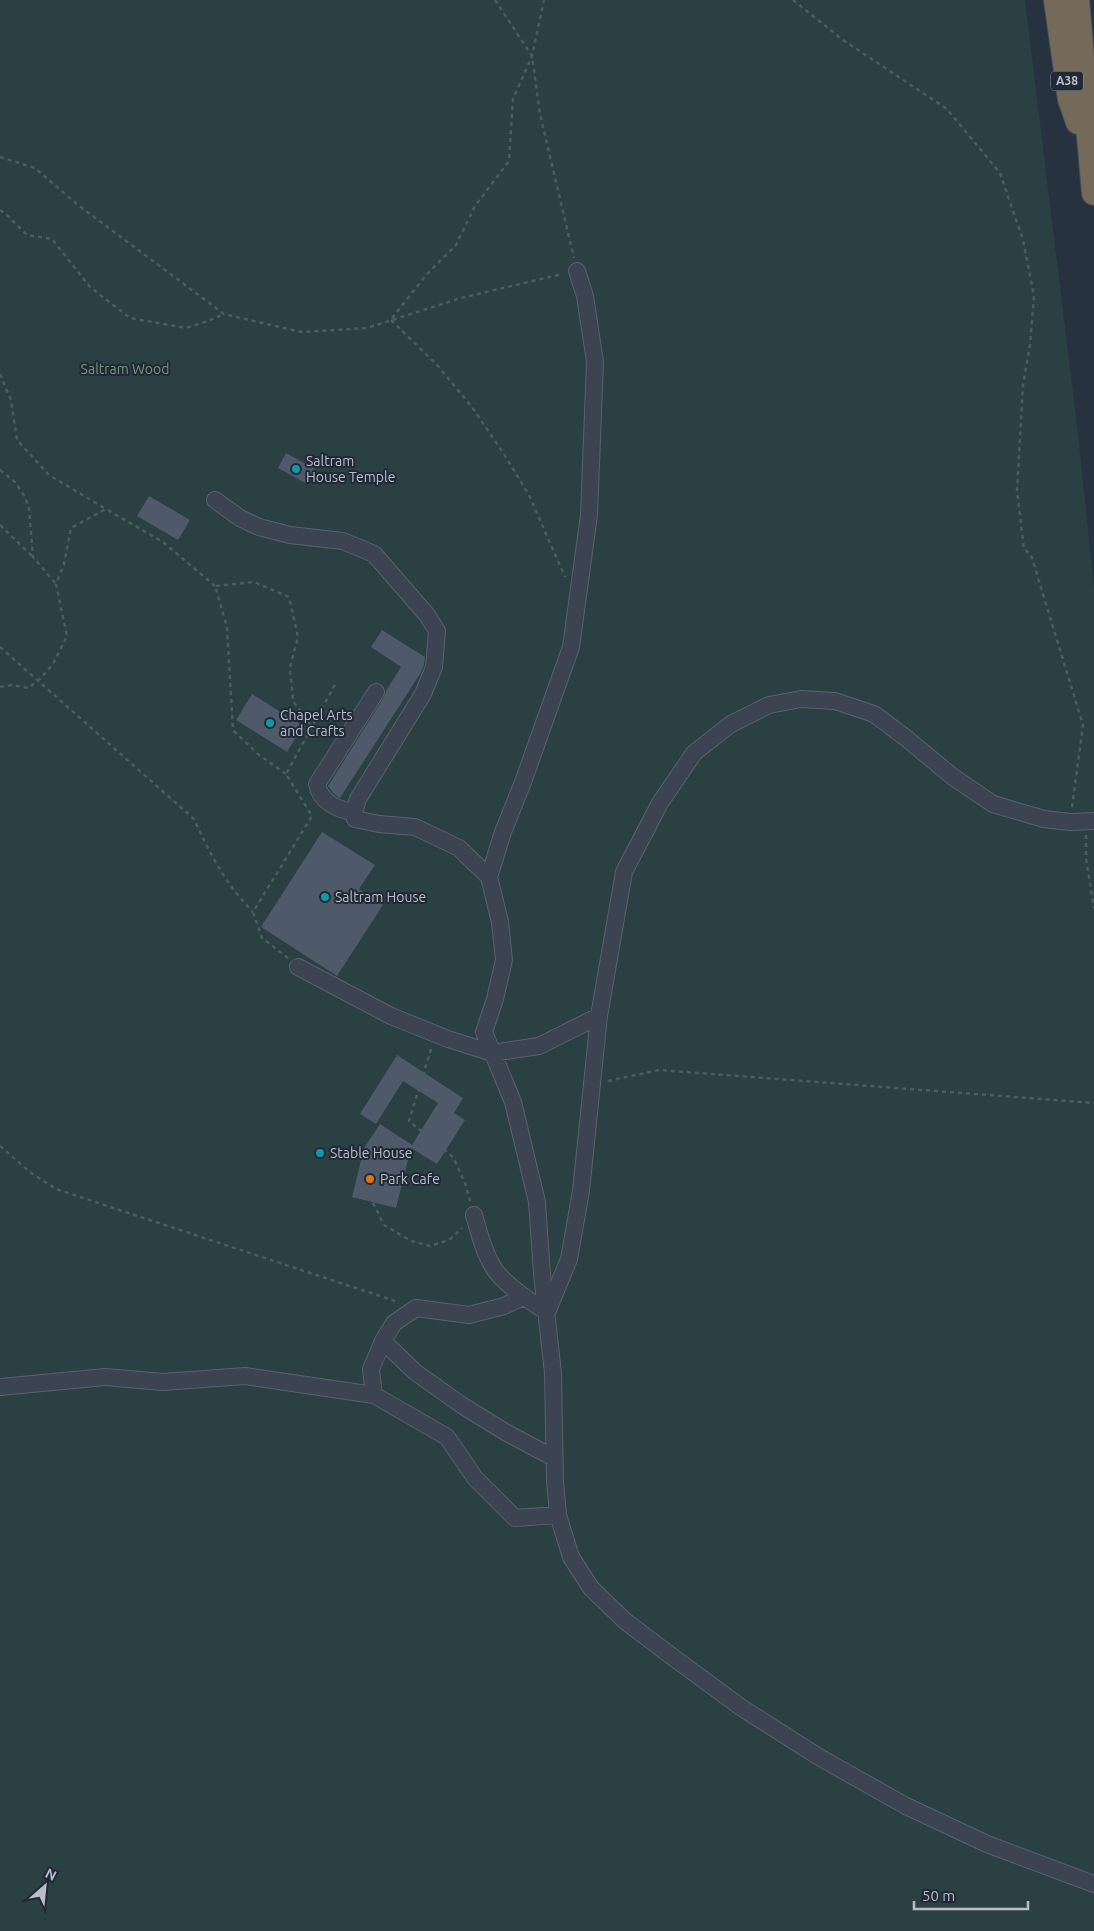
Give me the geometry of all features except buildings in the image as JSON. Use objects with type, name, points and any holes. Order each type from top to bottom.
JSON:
[{"type":"highway","name":"A38","points":[[1056,0],[1070,99],[1092,159]]},
{"type":"highway","name":"A38","points":[[1077,0],[1094,193]]},
{"type":"lane","points":[[577,271],[585,296],[595,362],[589,515],[570,647],[544,727],[503,832],[489,877],[500,922],[504,960],[495,999],[484,1032],[513,1102],[537,1202],[542,1274],[554,1374],[554,1458],[558,1515],[571,1557],[591,1588],[625,1621],[742,1708],[819,1757],[906,1806],[987,1844],[1094,1884]]},
{"type":"lane","points":[[215,500],[240,518],[260,527],[290,534],[343,541],[374,554],[427,615],[437,631],[434,668],[423,694],[358,799],[354,812],[355,819],[379,824],[415,827],[459,848],[489,877]]},
{"type":"lane","points":[[354,812],[344,811],[322,797],[317,784],[376,692]]},
{"type":"lane","points":[[547,1312],[568,1259],[581,1191],[599,1016],[624,872],[660,804],[694,752],[731,724],[769,705],[801,699],[835,701],[874,714],[953,777],[993,804],[1044,819],[1092,826]]},
{"type":"lane","points":[[298,967],[391,1016],[492,1053],[539,1046],[599,1016]]},
{"type":"lane","points":[[474,1215],[481,1239],[493,1268],[524,1297],[547,1312]]},
{"type":"lane","points":[[374,1395],[371,1369],[383,1341],[394,1323],[416,1308],[469,1316],[504,1306],[524,1297]]},
{"type":"lane","points":[[383,1341],[415,1372],[463,1406],[506,1433],[554,1458]]},
{"type":"lane","points":[[0,1387],[105,1377],[163,1382],[245,1376],[374,1395],[446,1437],[475,1478],[515,1518],[558,1515]]},
{"type":"path","points":[[0,156],[35,168],[78,205],[224,314],[301,332],[367,328],[460,298],[577,271],[540,114],[532,56],[495,0]]},
{"type":"path","points":[[391,320],[427,274],[456,244],[475,206],[509,161],[513,99],[532,56],[544,0]]},
{"type":"path","points":[[793,0],[843,40],[947,109],[1000,173],[1023,240],[1034,296],[1030,345],[1023,385],[1017,490],[1024,549],[1031,555],[1083,725],[1070,822]]},
{"type":"path","points":[[0,210],[27,235],[52,239],[90,287],[130,318],[186,328],[208,322],[224,314]]},
{"type":"path","points":[[391,320],[437,365],[472,407],[502,451],[529,495],[576,601]]},
{"type":"path","points":[[0,374],[11,400],[17,440],[49,475],[163,542],[215,586],[227,627],[233,730],[258,754],[286,774],[312,816],[253,912]]},
{"type":"path","points":[[0,470],[15,482],[25,497],[29,508],[33,557]]},
{"type":"path","points":[[56,584],[64,564],[71,528],[106,509]]},
{"type":"path","points":[[0,525],[33,557],[56,584],[66,636],[53,664],[39,680],[28,688],[12,685],[0,687]]},
{"type":"path","points":[[215,586],[254,582],[289,597],[298,637],[290,668],[293,701],[312,727]]},
{"type":"path","points":[[0,647],[194,819],[211,856],[234,894],[253,912],[262,938],[298,967]]},
{"type":"path","points":[[286,774],[336,683]]},
{"type":"path","points":[[1092,826],[1086,835],[1086,858],[1094,908]]},
{"type":"path","points":[[373,1202],[384,1225],[411,1240],[430,1246],[449,1240],[474,1215],[464,1182],[453,1158],[409,1122],[436,1034]]},
{"type":"path","points":[[593,1085],[659,1070],[1094,1103]]},
{"type":"path","points":[[0,1146],[30,1173],[56,1189],[416,1308]]},
{"type":"green space","name":"Saltram Wood","points":[[0,0],[1025,0],[1078,434],[1094,588],[1094,1931],[0,1931]]},
{"type":"place","name":"Saltram House Temple","points":[[296,469]]},
{"type":"place","name":"Chapel Arts and Crafts","points":[[270,723]]},
{"type":"place","name":"Saltram House","points":[[325,897]]},
{"type":"place","name":"Stable House","points":[[320,1153]]},
{"type":"place","name":"Park Cafe","points":[[370,1179]]}]
